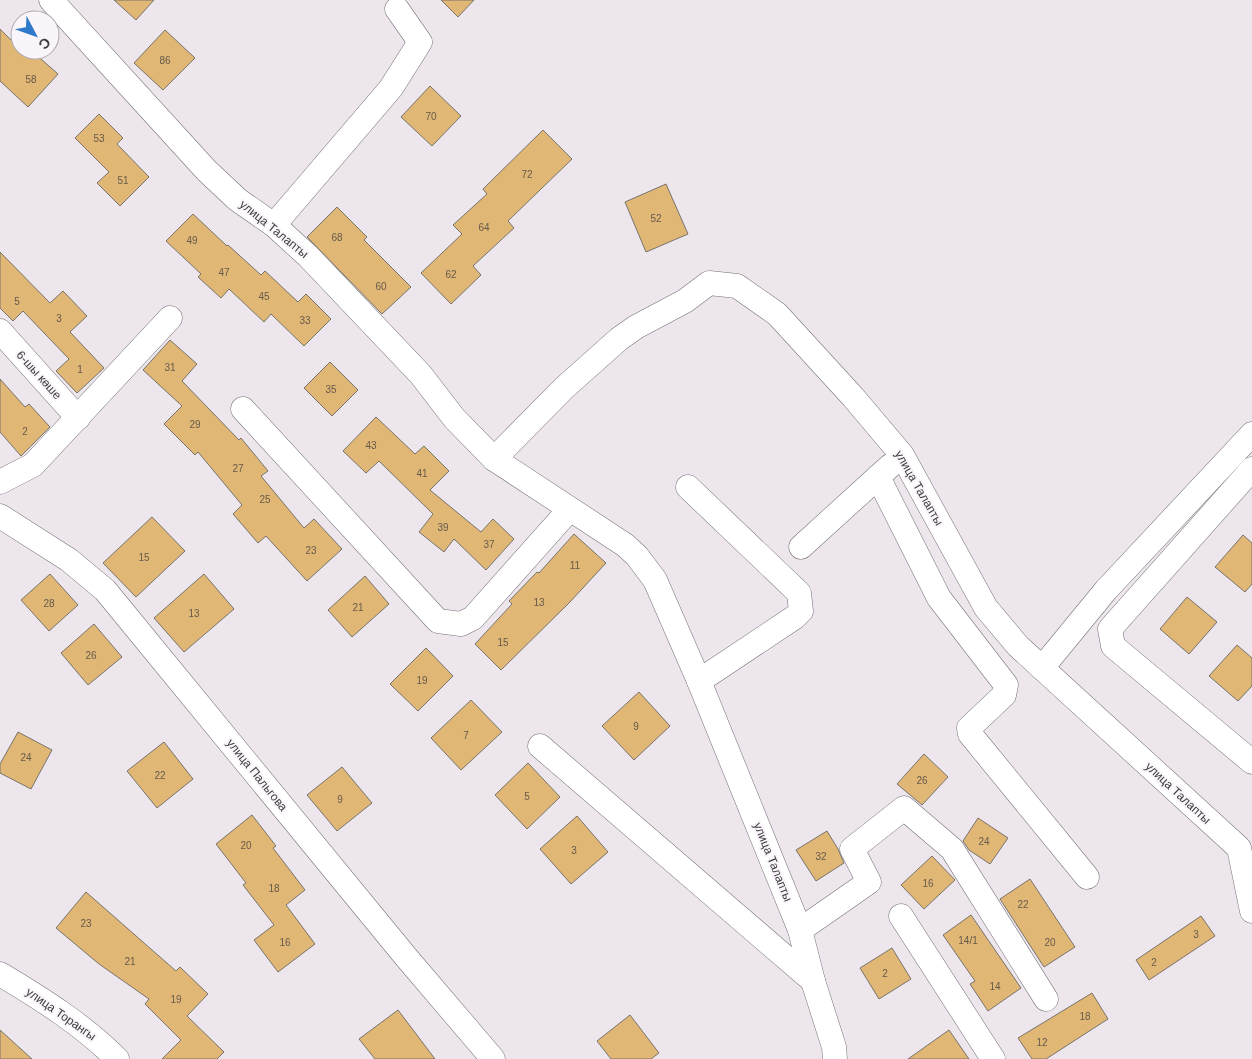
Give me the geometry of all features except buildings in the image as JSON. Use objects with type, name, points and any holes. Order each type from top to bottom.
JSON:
[{"type":"street","name":"улица Талапты","points":[[51,0],[207,171],[238,200],[274,226],[308,256],[339,288],[421,375],[454,418],[494,459],[625,545],[637,556],[662,593],[800,930],[813,981],[834,1047],[835,1059]]},
{"type":"street","points":[[274,226],[390,88],[420,42],[397,9]]},
{"type":"street","name":"улица Талапты","points":[[494,459],[564,388],[619,339],[710,283],[737,286],[776,314],[853,396],[902,455],[986,608],[1018,646],[1239,848],[1252,911]]},
{"type":"street","points":[[0,482],[33,465],[170,318]]},
{"type":"street","name":"6-шы көше","points":[[0,331],[78,418]]},
{"type":"street","points":[[243,409],[438,621],[461,624],[473,618],[570,509]]},
{"type":"street","points":[[1042,668],[1106,590],[1252,434]]},
{"type":"street","points":[[801,547],[902,455]]},
{"type":"street","points":[[1252,469],[1244,493],[1110,628],[1113,646],[1252,762]]},
{"type":"street","points":[[878,477],[939,598],[1006,686],[1004,695],[968,728],[970,734],[1087,878]]},
{"type":"street","points":[[688,487],[799,593],[801,611],[795,617],[699,681]]},
{"type":"street","name":"улица Пальгова","points":[[0,516],[69,560],[105,590],[394,942],[493,1059]]},
{"type":"street","points":[[540,746],[813,981]]},
{"type":"street","points":[[800,930],[869,882],[852,849],[904,808],[952,849],[1046,999]]},
{"type":"street","points":[[901,916],[993,1059]]},
{"type":"street","name":"улица Торангы","points":[[0,974],[36,995],[96,1038],[117,1059]]}]
